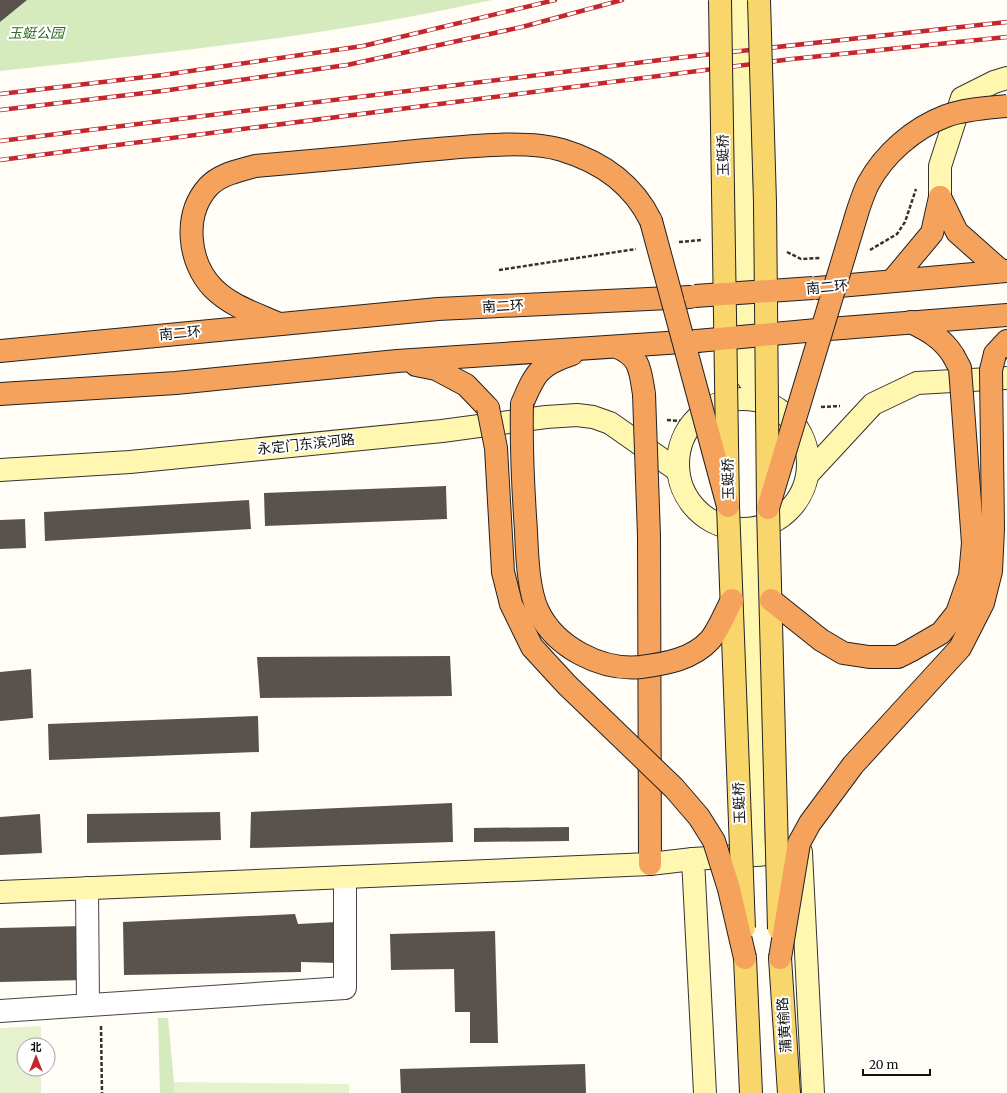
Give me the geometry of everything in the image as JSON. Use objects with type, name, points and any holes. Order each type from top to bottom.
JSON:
[{"type":"highway","points":[[768,516],[858,210],[868,184],[883,162],[903,142],[924,127],[946,116],[1007,106]]},
{"type":"highway","points":[[280,324],[231,304],[212,287],[200,270],[192,249],[191,225],[197,204],[208,187],[228,173],[254,166],[474,146],[536,146],[561,149],[585,158],[606,169],[626,185],[642,204],[651,221],[728,506]]},
{"type":"highway","points":[[940,197],[957,232],[1004,271]]},
{"type":"highway","points":[[892,281],[932,233],[940,197]]},
{"type":"highway","name":"南二环","points":[[0,351],[438,309],[695,296],[813,288],[1004,271]]},
{"type":"highway","points":[[0,394],[176,383],[397,361],[662,344],[1007,315]]},
{"type":"highway","points":[[771,600],[821,640],[843,653],[869,658],[898,657],[910,651],[941,633],[957,613],[970,576],[973,543],[960,368],[944,342],[934,334],[911,322]]},
{"type":"highway","points":[[650,864],[649,536],[644,394],[646,365],[649,356],[653,349],[662,344]]},
{"type":"highway","points":[[617,347],[626,350],[634,357],[639,367],[644,394]]},
{"type":"highway","points":[[780,958],[799,843],[810,823],[853,766],[960,648],[983,602],[991,571],[993,529],[991,370],[1001,347]]},
{"type":"highway","points":[[588,349],[553,360],[533,376],[522,404],[521,447],[528,574],[538,611],[560,641],[588,657],[614,665],[637,667],[663,664],[688,656],[710,640],[732,600]]},
{"type":"highway","points":[[397,361],[436,369],[466,385],[488,408],[496,448],[503,572],[511,604],[532,648],[567,685],[674,788],[699,817],[714,841],[729,890],[745,958]]},
{"type":"main road","name":"玉蜓桥","points":[[720,0],[728,506],[745,958]]},
{"type":"main road","points":[[759,0],[765,202],[768,516],[780,958]]},
{"type":"main road","points":[[745,958],[751,1093]]},
{"type":"main road","name":"蒲黄榆路","points":[[780,958],[788,1093]]},
{"type":"street","points":[[737,0],[747,376],[765,402]]},
{"type":"street","points":[[940,197],[940,166],[962,98],[994,82],[1007,78]]},
{"type":"street","points":[[727,400],[747,376]]},
{"type":"street","points":[[808,473],[873,404],[917,383],[1007,378]]},
{"type":"street","points":[[729,528],[750,529],[768,516],[789,511],[802,494],[808,473],[808,455],[804,438],[794,422],[781,410],[765,402],[748,398],[727,400],[708,408],[692,421],[683,436],[677,470],[682,490],[694,508],[710,520],[729,528],[750,547]]},
{"type":"street","name":"永定门东滨河路","points":[[0,470],[146,460],[442,431],[546,417],[577,415],[593,417],[610,423],[677,470]]},
{"type":"street","points":[[754,855],[750,547],[768,516]]},
{"type":"street","points":[[0,892],[650,864],[693,859],[801,852],[813,1093]]},
{"type":"street","points":[[693,859],[705,1093]]},
{"type":"street","points":[[0,1011],[345,988],[345,877]]},
{"type":"street","points":[[87,888],[94,1005]]},
{"type":"path","points":[[869,250],[897,234],[905,222],[917,186]]},
{"type":"path","points":[[678,242],[707,240]]},
{"type":"path","points":[[498,270],[639,248]]},
{"type":"path","points":[[784,250],[801,259],[823,258]]},
{"type":"path","points":[[818,407],[873,404]]},
{"type":"path","points":[[94,1005],[102,1093]]},
{"type":"green space","name":"玉蜓公园","points":[[0,0],[492,0],[431,13],[309,34],[0,71]]},
{"type":"green space","points":[[158,1018],[168,1018],[175,1093],[160,1093]]},
{"type":"green space","points":[[41,1026],[41,1037],[16,1037],[16,1077],[41,1077],[41,1093],[0,1093],[0,1028]]},
{"type":"green space","points":[[174,1082],[349,1084],[349,1093],[174,1093]]},
{"type":"building","points":[[0,0],[27,0],[0,22]]},
{"type":"building","points":[[446,486],[447,519],[265,526],[264,493]]},
{"type":"building","points":[[249,500],[251,529],[45,541],[44,512]]},
{"type":"building","points":[[25,519],[26,548],[0,549],[0,520]]},
{"type":"building","points":[[450,656],[452,696],[260,698],[257,657]]},
{"type":"building","points":[[31,669],[33,718],[0,721],[0,672]]},
{"type":"building","points":[[258,716],[259,752],[49,760],[48,724]]},
{"type":"building","points":[[452,803],[453,842],[250,848],[251,812]]},
{"type":"building","points":[[220,812],[221,840],[87,843],[87,814]]},
{"type":"building","points":[[40,814],[42,853],[0,855],[0,817]]},
{"type":"building","points":[[569,827],[569,841],[474,842],[474,828]]},
{"type":"building","points":[[295,914],[298,924],[337,922],[339,963],[301,962],[301,972],[124,975],[123,922]]},
{"type":"building","points":[[83,926],[84,980],[0,982],[0,928]]},
{"type":"building","points":[[495,931],[498,1043],[470,1043],[470,1012],[455,1012],[454,969],[391,970],[390,934]]},
{"type":"building","points":[[585,1064],[586,1093],[401,1093],[400,1069]]},
{"type":"railway","points":[[0,94],[163,75],[363,46],[555,0]]},
{"type":"railway","points":[[0,110],[162,91],[347,65],[522,27],[622,0]]},
{"type":"railway","points":[[0,141],[685,57],[1007,22]]},
{"type":"railway","points":[[0,160],[792,59],[1007,37]]}]
